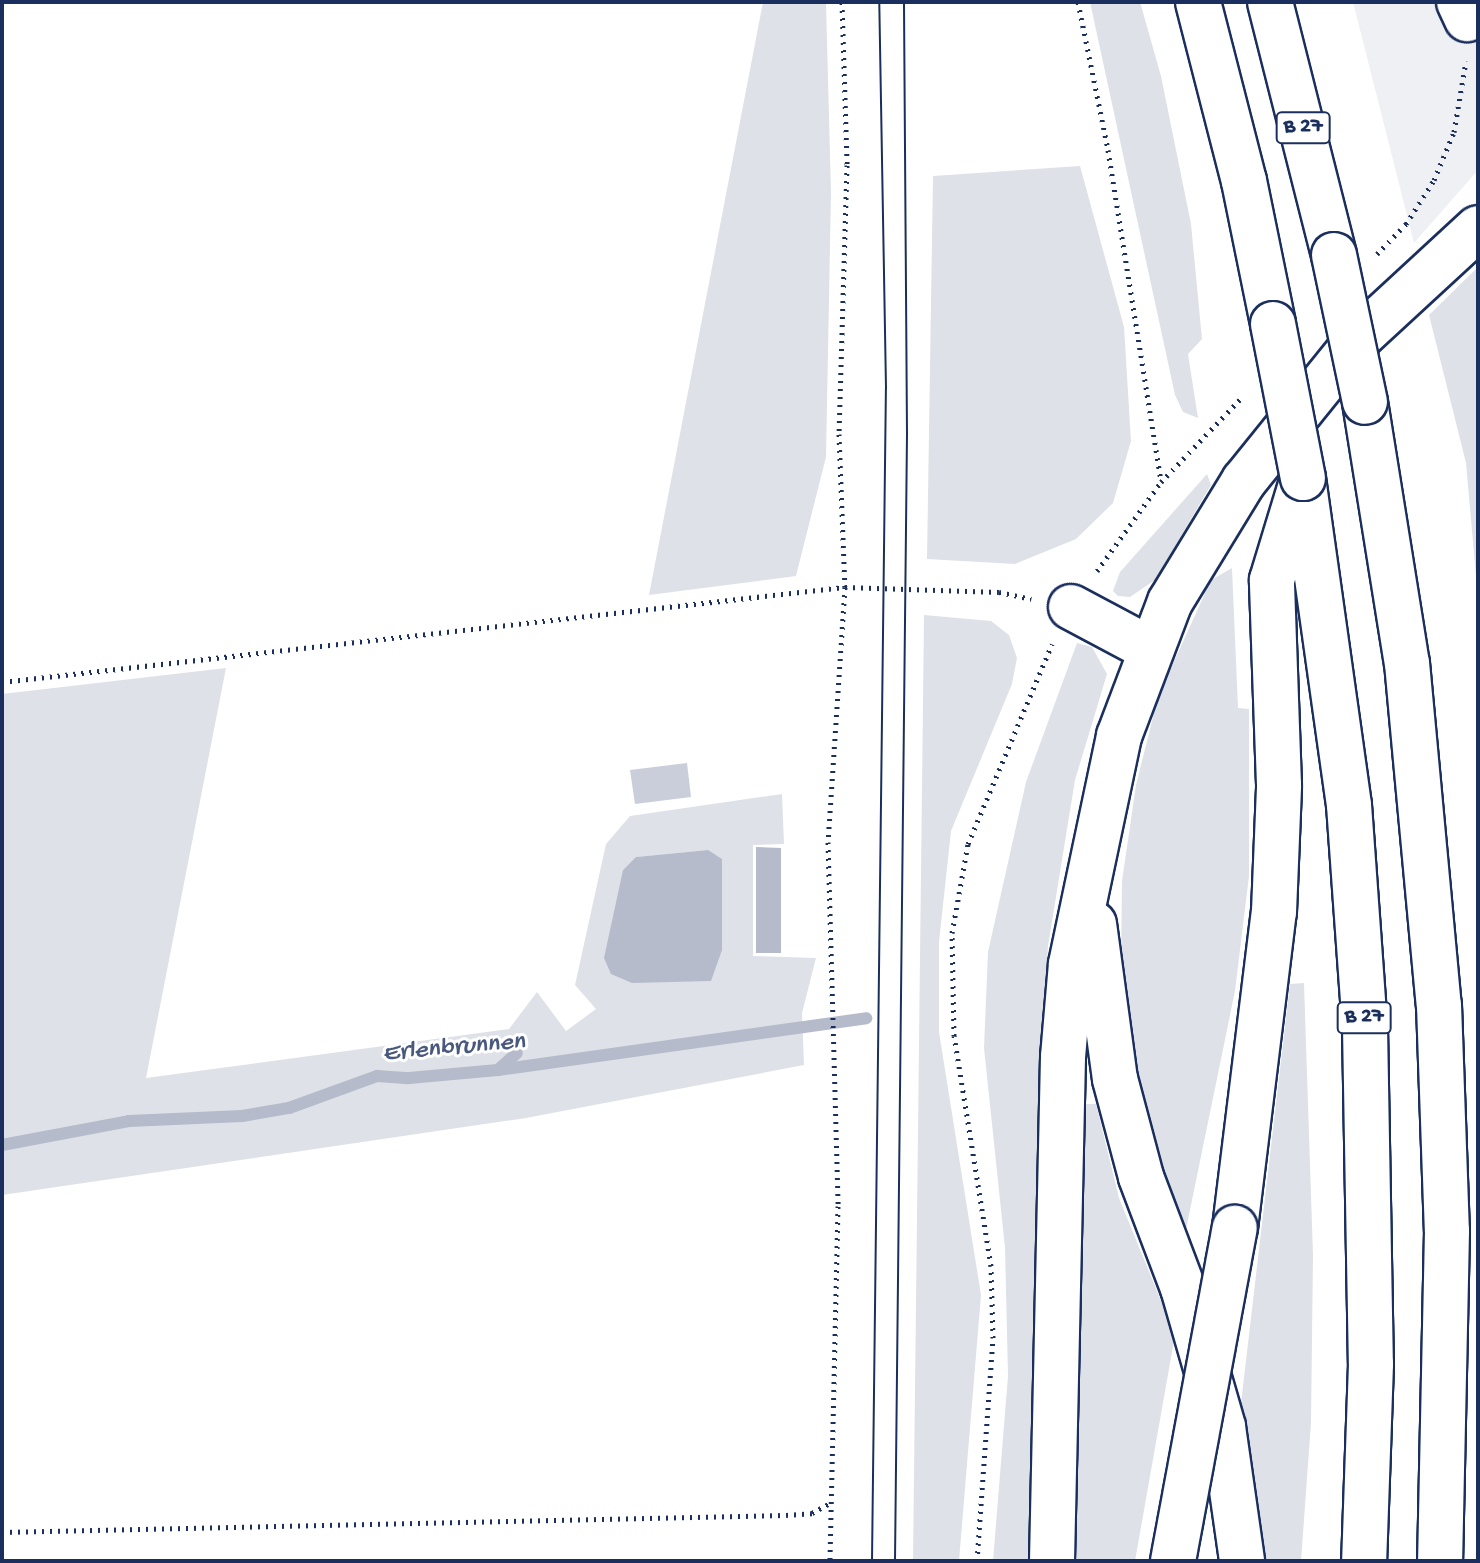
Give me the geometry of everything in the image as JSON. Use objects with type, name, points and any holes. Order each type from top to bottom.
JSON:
[{"type":"main road","name":"B 27","points":[[1198,2],[1241,168],[1303,478],[1349,805],[1365,1027],[1371,1364],[1364,1561]]},
{"type":"main road","name":"B 27","points":[[1270,2],[1334,255],[1365,402],[1420,778],[1444,1115],[1447,1340],[1440,1561]]},
{"type":"main road","points":[[1052,1561],[1063,1057],[1071,964],[1091,886],[1119,736],[1150,649],[1201,543],[1271,447],[1361,336],[1478,228]]},
{"type":"main road","points":[[1173,1561],[1235,1228],[1274,912],[1279,785],[1272,580],[1303,478]]},
{"type":"main road","points":[[1071,607],[1150,649]]},
{"type":"main road","points":[[1091,886],[1115,1079],[1141,1177],[1183,1288],[1213,1389],[1233,1478],[1242,1561]]},
{"type":"main road","points":[[1444,1115],[1478,1183]]},
{"type":"path","points":[[830,1561],[838,1206],[828,842],[845,587],[839,434],[847,165],[842,2]]},
{"type":"path","points":[[1078,2],[1108,150],[1161,482]]},
{"type":"path","points":[[2,682],[845,587],[999,592],[1071,607]]},
{"type":"path","points":[[2,1532],[786,1515],[812,1513],[832,1502]]},
{"type":"shaded area","points":[[763,2],[826,2],[831,193],[826,457],[796,576],[649,595]]},
{"type":"shaded area","points":[[1090,2],[1140,2],[1161,76],[1191,224],[1202,339],[1188,354],[1198,418],[1183,412],[1175,395]]},
{"type":"shaded area","points":[[1353,2],[1478,2],[1478,170],[1414,243]]},
{"type":"shaded area","points":[[1080,166],[1124,327],[1131,441],[1113,503],[1076,539],[1015,564],[927,559],[933,176]]},
{"type":"shaded area","points":[[1478,267],[1478,599],[1466,463],[1429,315]]},
{"type":"shaded area","points":[[1207,474],[1211,485],[1155,580],[1130,597],[1118,596],[1113,591],[1120,572]]},
{"type":"shaded area","points":[[1232,568],[1238,708],[1249,709],[1249,876],[1235,991],[1183,1244],[1143,1141],[1121,964],[1122,881],[1136,785],[1158,697],[1211,580]]},
{"type":"shaded area","points":[[924,615],[991,621],[1009,635],[1017,658],[1012,684],[951,831],[939,942],[939,1032],[981,1295],[959,1561],[913,1561]]},
{"type":"shaded area","points":[[1077,643],[1092,647],[1107,674],[1075,780],[1048,946],[1041,1049],[1028,1561],[993,1561],[1008,1376],[1005,1248],[984,1048],[988,952],[1026,782]]},
{"type":"shaded area","points":[[226,668],[146,1078],[509,1029],[537,992],[566,1031],[596,1009],[575,985],[606,844],[630,816],[782,794],[784,844],[753,845],[753,956],[816,958],[802,1013],[804,1065],[526,1118],[2,1195],[2,694]],"holes":[[[708,850],[623,870],[637,857]]]},
{"type":"shaded area","points":[[1304,983],[1313,1255],[1311,1423],[1301,1561],[1263,1561],[1240,1412],[1290,984]]},
{"type":"shaded area","points":[[1080,1104],[1096,1104],[1119,1198],[1175,1335],[1135,1561],[1076,1561]]},
{"type":"water","points":[[756,847],[781,848],[781,953],[756,953]]},
{"type":"water","points":[[708,850],[722,859],[722,950],[711,981],[632,983],[611,974],[604,958],[623,870],[636,857]]},
{"type":"building","points":[[687,763],[691,797],[635,804],[630,770]]},
{"type":"waterway","name":"Erlenbrunnen","points":[[2,1145],[129,1121],[242,1116],[289,1108],[377,1076],[409,1078],[498,1070],[866,1018]]},
{"type":"waterway","points":[[499,1069],[517,1053]]},
{"type":"tram line","points":[[872,1561],[886,388],[879,2]]},
{"type":"tram line","points":[[895,1561],[907,434],[904,2]]}]
